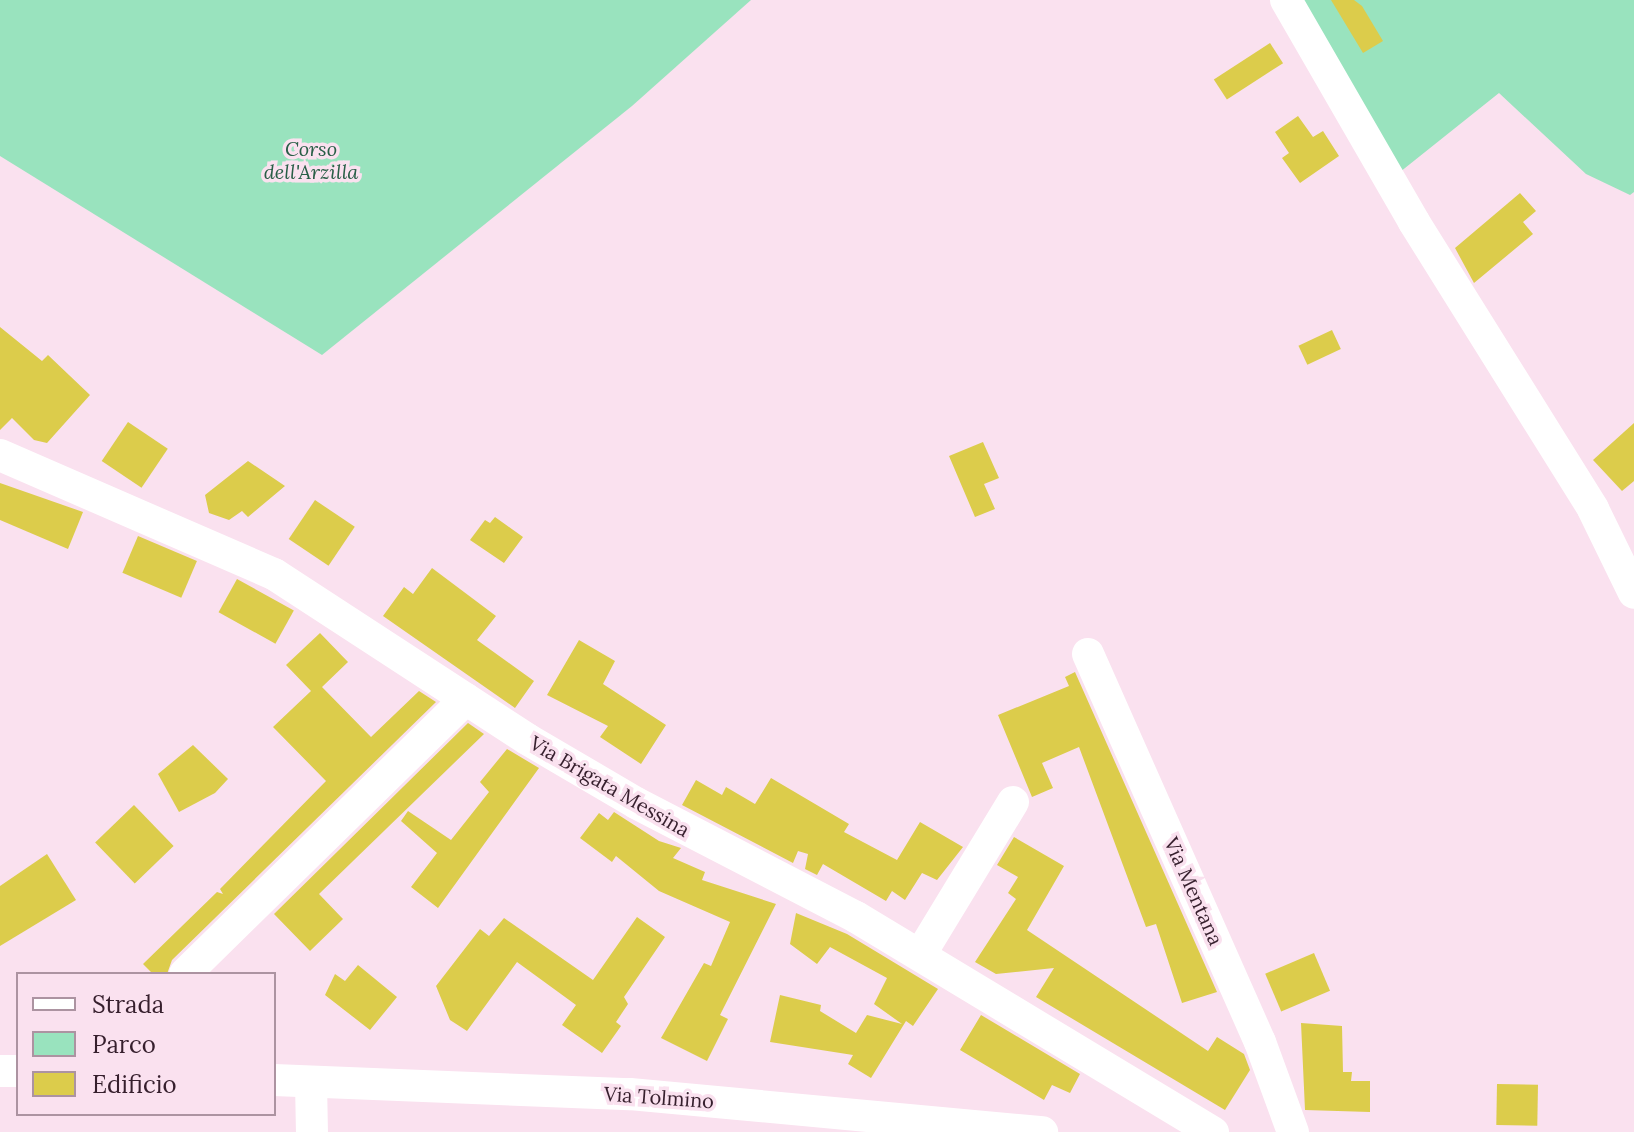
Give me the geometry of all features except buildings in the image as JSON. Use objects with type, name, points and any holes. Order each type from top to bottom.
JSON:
[{"type":"street","points":[[1286,0],[1414,222],[1585,496],[1634,593]]},
{"type":"street","name":"Via Brigata Messina","points":[[0,455],[274,574],[466,699],[636,803],[920,955],[1213,1132]]},
{"type":"street","name":"Via Mentana","points":[[1088,654],[1260,1042],[1293,1132]]},
{"type":"street","points":[[187,972],[466,699]]},
{"type":"street","points":[[920,955],[1013,802]]},
{"type":"street","name":"Via Tolmino","points":[[276,1080],[630,1094],[940,1127],[1042,1132]]},
{"type":"street","points":[[311,1082],[312,1132]]},
{"type":"green space","name":"Corso dell'Arzilla","points":[[0,0],[751,0],[632,106],[322,355],[0,156]]},
{"type":"green space","points":[[1295,0],[1634,0],[1634,192],[1630,195],[1586,174],[1499,93],[1400,172]]}]
